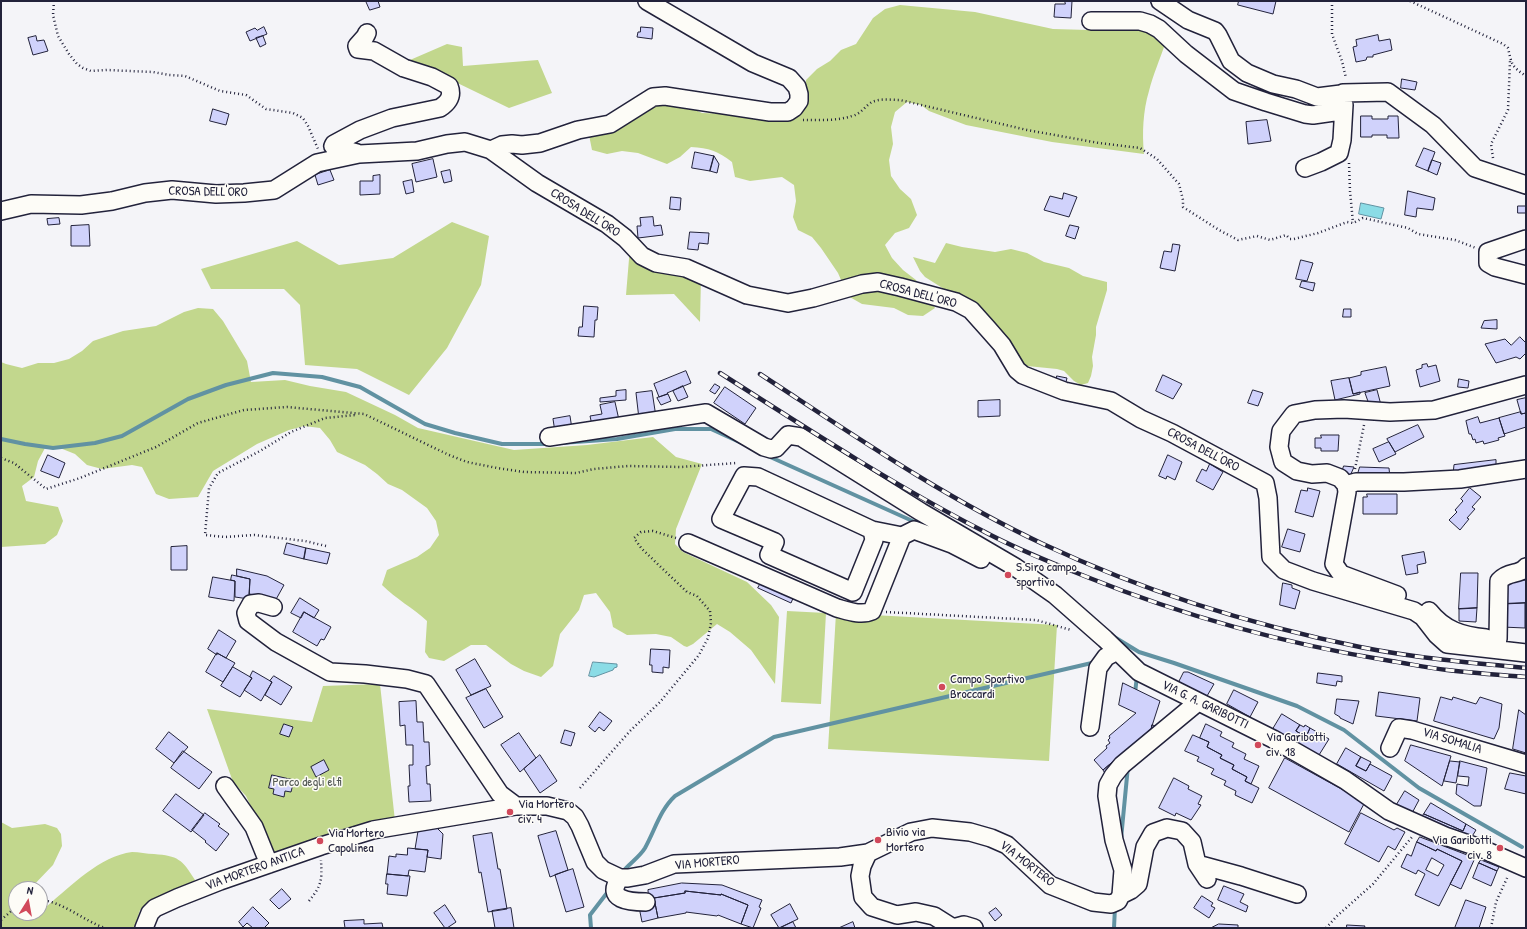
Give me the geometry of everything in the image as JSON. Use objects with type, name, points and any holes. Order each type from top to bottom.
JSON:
[{"type":"street","points":[[491,150],[502,145],[512,144],[522,146],[540,143],[578,130],[610,124],[653,97],[665,96],[770,112],[788,112],[794,108],[799,100],[799,94],[797,87],[789,78],[753,63],[647,1]]},
{"type":"street","points":[[1160,1],[1174,12],[1188,20],[1214,31],[1218,35],[1231,61],[1247,73],[1273,84],[1296,89],[1317,97],[1345,97],[1388,92],[1433,125],[1476,168],[1526,184]]},
{"type":"street","points":[[1091,21],[1140,21],[1150,24],[1159,29],[1186,54],[1234,91],[1305,114],[1313,115],[1334,112],[1345,97]]},
{"type":"street","points":[[359,154],[333,146],[334,144],[360,130],[392,118],[440,108],[447,104],[451,92],[449,86],[432,76],[404,68],[374,51],[358,49],[357,46],[367,33]]},
{"type":"street","points":[[1305,168],[1339,153],[1342,140],[1345,97]]},
{"type":"street","name":"CROSA DELL'ORO","points":[[1,211],[31,204],[81,205],[112,201],[145,193],[172,190],[216,194],[274,190],[317,163],[359,154],[417,151],[447,144],[465,142],[491,150],[538,183],[607,224],[625,238],[642,256],[656,262],[686,268],[747,294],[788,302],[813,298],[862,284],[878,282],[956,302],[971,310],[1002,345],[1017,370],[1023,375],[1064,391],[1110,401],[1141,419],[1265,483],[1268,498],[1271,557],[1284,570],[1313,581],[1414,611],[1423,617],[1437,635],[1447,644],[1526,654]]},
{"type":"street","points":[[1526,239],[1488,252],[1488,263],[1495,267],[1526,275]]},
{"type":"street","points":[[1348,484],[1340,478],[1327,473],[1312,474],[1297,472],[1283,462],[1279,447],[1281,431],[1294,414],[1315,410],[1344,409],[1390,412],[1434,410],[1526,385]]},
{"type":"street","name":"VIA G. A. GARIBOTTI","points":[[549,437],[706,413],[764,447],[771,449],[776,448],[788,435],[801,437],[921,512],[1015,567],[1055,595],[1105,639],[1139,672],[1273,739],[1345,780],[1389,811],[1526,868]]},
{"type":"street","points":[[1348,484],[1356,482],[1404,482],[1460,479],[1526,469]]},
{"type":"street","points":[[872,530],[874,540],[853,592],[769,554],[775,542],[721,519],[744,476],[758,477],[872,530],[902,536],[914,530],[952,544],[995,567],[1015,567]]},
{"type":"street","points":[[1348,484],[1334,564],[1341,574],[1409,598],[1423,605],[1435,619],[1452,631],[1476,637],[1526,642]]},
{"type":"street","points":[[688,543],[837,608],[851,612],[866,613],[872,611],[902,536]]},
{"type":"street","points":[[1498,639],[1499,581],[1505,575],[1523,571],[1526,567]]},
{"type":"street","points":[[273,607],[259,603],[251,604],[246,613],[248,621],[276,642],[330,672],[407,679],[426,684],[500,794],[516,806]]},
{"type":"street","points":[[1090,727],[1098,668],[1106,657],[1117,651]]},
{"type":"street","points":[[1120,895],[1123,870],[1114,840],[1108,785],[1122,765],[1198,702]]},
{"type":"street","name":"VIA SOMALIA","points":[[1390,748],[1399,728],[1412,730],[1526,764]]},
{"type":"street","points":[[225,786],[254,827],[270,864]]},
{"type":"street","name":"VIA MORTERO ANTICA","points":[[144,928],[150,913],[155,908],[220,881],[321,846],[373,830],[516,806],[547,806],[568,811],[575,817],[580,826],[595,862],[603,870],[620,878]]},
{"type":"street","name":"VIA MORTERO","points":[[620,878],[645,875],[674,864],[840,856],[868,853],[911,832],[932,828],[970,832],[991,838],[1007,845],[1050,885],[1093,902],[1111,904],[1118,901],[1120,895]]},
{"type":"street","points":[[1120,895],[1131,890],[1138,884],[1145,847],[1153,833],[1167,828],[1182,831],[1192,842],[1197,864],[1207,879]]},
{"type":"street","points":[[868,853],[862,866],[860,876],[863,897],[872,907],[897,915],[916,912],[934,916],[953,928],[964,925],[974,928]]},
{"type":"street","points":[[1197,864],[1297,894]]},
{"type":"street","points":[[620,878],[615,889],[617,895],[621,899],[630,902],[646,902]]},
{"type":"path","points":[[54,1],[53,15],[58,36],[69,54],[77,64],[83,68],[91,71],[106,70],[153,72],[184,76],[220,91],[246,96],[266,109],[293,113],[303,118],[308,126],[322,162]]},
{"type":"path","points":[[1410,1],[1503,44],[1508,48],[1514,69],[1526,76]]},
{"type":"path","points":[[1493,159],[1491,144],[1508,110],[1510,59]]},
{"type":"path","points":[[800,120],[838,119],[853,116],[872,102],[883,100],[900,100],[1027,130],[1099,143],[1140,148],[1157,159],[1179,184],[1182,192],[1183,207],[1219,230],[1238,240],[1257,236],[1270,240],[1286,235],[1290,239],[1294,239],[1324,231],[1347,222],[1353,223],[1363,218],[1408,228],[1418,234],[1455,240],[1488,252]]},
{"type":"path","points":[[1,458],[14,463],[46,489],[80,478],[156,447],[198,423],[244,410],[287,407],[364,414],[455,457],[483,465],[524,472],[576,473],[594,469],[628,466],[681,467],[740,463]]},
{"type":"path","points":[[1348,484],[1367,410]]},
{"type":"path","points":[[326,546],[305,541],[254,535],[225,537],[205,535],[210,488],[218,473],[260,451],[291,432],[325,418],[364,414]]},
{"type":"path","points":[[580,788],[630,731],[660,702],[699,655],[708,638],[711,623],[710,611],[697,596],[687,592],[642,549],[634,538],[641,532],[653,531],[669,535],[688,543]]},
{"type":"path","points":[[872,611],[1036,620]]},
{"type":"path","points":[[1326,928],[1373,884],[1422,826]]},
{"type":"path","points":[[309,901],[317,892],[322,881],[321,846]]},
{"type":"path","points":[[1491,928],[1496,902],[1508,875]]},
{"type":"path","points":[[48,901],[71,910],[105,928]]},
{"type":"green space","points":[[900,5],[975,12],[1053,29],[1089,30],[1098,25],[1146,27],[1165,44],[1152,79],[1145,106],[1143,130],[1144,154],[1052,142],[966,125],[929,111],[921,105],[907,102],[895,112],[891,127],[893,144],[889,160],[891,176],[900,189],[911,199],[917,215],[909,228],[895,233],[885,245],[892,258],[903,270],[916,280],[935,308],[923,316],[908,315],[894,308],[862,304],[848,296],[838,273],[821,248],[812,237],[798,230],[793,217],[796,201],[794,185],[782,177],[750,181],[735,177],[732,162],[718,153],[703,148],[691,147],[680,157],[667,164],[638,153],[622,151],[607,154],[592,150],[589,135],[619,128],[644,112],[673,100],[702,113],[789,116],[804,110],[806,80],[841,50],[856,44],[873,18],[885,9]]},
{"type":"green space","points":[[447,44],[462,47],[463,66],[538,60],[552,93],[509,108],[410,60]]},
{"type":"green space","points":[[452,222],[489,236],[481,285],[447,348],[409,395],[357,369],[305,365],[300,305],[284,289],[211,289],[201,269],[297,241],[339,265],[393,258]]},
{"type":"green space","points":[[946,243],[995,252],[1011,249],[1027,253],[1044,262],[1069,268],[1083,276],[1107,282],[1107,290],[1096,327],[1092,357],[1093,366],[1088,383],[1081,385],[1074,381],[1064,371],[1057,369],[1027,366],[1020,361],[1013,346],[984,312],[966,297],[944,289],[925,277],[920,271],[913,257],[935,263]]},
{"type":"green space","points":[[630,247],[701,277],[700,322],[674,294],[626,295]]},
{"type":"green space","points":[[198,308],[213,309],[223,321],[247,361],[251,382],[285,380],[346,392],[395,415],[418,428],[514,450],[587,445],[653,437],[676,457],[702,464],[676,529],[675,544],[683,552],[747,582],[771,605],[779,617],[775,684],[751,650],[730,632],[717,624],[693,644],[687,647],[671,637],[656,634],[627,635],[613,627],[610,612],[596,593],[584,595],[579,610],[560,634],[553,666],[541,677],[524,671],[511,664],[486,645],[471,645],[444,661],[429,658],[425,652],[427,621],[382,585],[387,570],[417,557],[430,548],[439,535],[436,521],[427,508],[402,490],[388,484],[365,465],[337,452],[330,440],[320,428],[304,426],[289,430],[257,444],[213,471],[198,497],[169,499],[156,494],[142,467],[132,465],[102,469],[87,465],[75,454],[60,448],[45,448],[38,461],[34,477],[22,486],[26,501],[58,507],[63,521],[57,535],[45,544],[1,547],[1,362],[22,368],[38,363],[54,363],[69,359],[82,351],[93,341],[123,331],[156,326],[184,312]]},
{"type":"green space","points":[[787,611],[826,613],[821,704],[781,702]]},
{"type":"green space","name":"Campo Sportivo Broccardi","points":[[836,613],[1057,625],[1049,761],[828,749]]},
{"type":"green space","name":"Parco degli elfi","points":[[380,684],[395,821],[273,854],[246,796],[233,782],[207,709],[312,722],[323,686]]},
{"type":"green space","points":[[1,822],[12,828],[45,824],[57,828],[61,834],[62,846],[53,865],[38,881],[8,881],[8,921],[48,921],[48,905],[76,881],[109,859],[132,852],[169,856],[179,860],[183,863],[195,880],[190,886],[170,893],[140,910],[134,928],[1,928]]},
{"type":"water","points":[[1361,203],[1384,208],[1381,219],[1359,214]]},
{"type":"water","points":[[593,662],[617,664],[617,667],[594,677],[589,676]]},
{"type":"building","points":[[366,1],[378,1],[380,7],[370,10]]},
{"type":"building","points":[[1065,1],[1072,1],[1071,18],[1054,17],[1055,4],[1065,4]]},
{"type":"building","points":[[1239,1],[1276,1],[1273,14],[1238,5]]},
{"type":"building","points":[[264,27],[267,34],[250,41],[246,32],[255,28],[257,30]]},
{"type":"building","points":[[641,27],[653,28],[652,39],[637,37]]},
{"type":"building","points":[[1378,35],[1379,41],[1390,39],[1392,50],[1373,55],[1373,57],[1367,57],[1366,60],[1356,62],[1353,47],[1357,46],[1356,40]]},
{"type":"building","points":[[36,36],[37,41],[44,40],[48,51],[33,55],[28,38]]},
{"type":"building","points":[[263,36],[266,44],[260,47],[256,38]]},
{"type":"building","points":[[1402,79],[1417,82],[1415,90],[1401,88]]},
{"type":"building","points":[[213,109],[229,114],[226,125],[210,121]]},
{"type":"building","points":[[1361,116],[1372,116],[1372,119],[1388,119],[1388,116],[1398,116],[1399,138],[1387,138],[1387,135],[1361,137]]},
{"type":"building","points":[[1267,120],[1271,141],[1248,144],[1246,122]]},
{"type":"building","points":[[1424,148],[1435,152],[1428,171],[1416,166]]},
{"type":"building","points":[[695,152],[714,156],[710,171],[692,168]]},
{"type":"building","points":[[714,156],[719,164],[717,173],[710,171]]},
{"type":"building","points":[[433,159],[437,177],[416,182],[412,164]]},
{"type":"building","points":[[1432,160],[1441,163],[1437,175],[1428,171]]},
{"type":"building","points":[[330,170],[334,180],[318,185],[315,175]]},
{"type":"building","points":[[450,170],[452,181],[444,183],[441,172]]},
{"type":"building","points":[[380,175],[380,194],[360,195],[360,181],[373,181],[373,176]]},
{"type":"building","points":[[412,180],[414,192],[406,194],[403,182]]},
{"type":"building","points":[[1408,191],[1435,198],[1433,210],[1417,208],[1416,217],[1405,215]]},
{"type":"building","points":[[1064,193],[1077,197],[1069,217],[1044,210],[1050,196],[1062,199]]},
{"type":"building","points":[[671,197],[681,198],[680,210],[670,209]]},
{"type":"building","points":[[1518,206],[1526,206],[1526,213],[1518,213]]},
{"type":"building","points":[[653,217],[654,226],[661,225],[663,235],[638,238],[637,226],[641,226],[640,218]]},
{"type":"building","points":[[59,218],[60,224],[48,225],[47,219]]},
{"type":"building","points":[[89,225],[90,246],[71,246],[71,226]]},
{"type":"building","points":[[1070,225],[1079,227],[1075,239],[1066,236]]},
{"type":"building","points":[[690,232],[709,233],[708,244],[699,243],[698,250],[688,249]]},
{"type":"building","points":[[1173,244],[1180,245],[1175,271],[1160,268],[1164,251],[1171,252]]},
{"type":"building","points":[[1301,260],[1313,263],[1307,281],[1296,279]]},
{"type":"building","points":[[1302,281],[1315,283],[1313,291],[1300,287]]},
{"type":"building","points":[[584,306],[598,307],[597,320],[595,320],[594,337],[578,336],[579,327],[582,327]]},
{"type":"building","points":[[1344,309],[1351,309],[1351,317],[1343,317]]},
{"type":"building","points":[[1497,320],[1497,329],[1481,328],[1484,321]]},
{"type":"building","points":[[1520,337],[1526,343],[1526,353],[1520,359],[1516,357],[1496,363],[1485,344],[1505,339],[1511,345]]},
{"type":"building","points":[[1427,364],[1428,367],[1436,365],[1440,381],[1420,387],[1416,370],[1422,368],[1422,365]]},
{"type":"building","points":[[1386,367],[1390,386],[1353,394],[1349,378],[1361,375],[1361,372]]},
{"type":"building","points":[[686,371],[691,383],[659,397],[654,384]]},
{"type":"building","points":[[1163,375],[1182,384],[1173,399],[1156,391]]},
{"type":"building","points":[[1057,376],[1067,378],[1065,386],[1056,385]]},
{"type":"building","points":[[1349,378],[1353,394],[1360,392],[1360,394],[1335,400],[1331,381]]},
{"type":"building","points":[[1459,379],[1469,381],[1468,388],[1458,387]]},
{"type":"building","points":[[715,384],[720,387],[715,394],[710,391]]},
{"type":"building","points":[[683,386],[688,397],[678,401],[673,391]]},
{"type":"building","points":[[725,387],[756,408],[745,424],[714,403]]},
{"type":"building","points":[[626,390],[626,400],[600,402],[600,398],[616,396],[616,391]]},
{"type":"building","points":[[1253,390],[1263,393],[1258,406],[1248,403]]},
{"type":"building","points":[[1377,390],[1381,405],[1370,407],[1365,393]]},
{"type":"building","points":[[652,391],[656,417],[639,419],[636,393]]},
{"type":"building","points":[[668,394],[671,401],[661,405],[657,398]]},
{"type":"building","points":[[1526,398],[1526,413],[1521,414],[1517,400]]},
{"type":"building","points":[[1000,400],[1000,416],[978,417],[978,401]]},
{"type":"building","points":[[615,402],[619,420],[592,425],[590,416],[602,414],[600,405]]},
{"type":"building","points":[[1521,412],[1521,414],[1526,413],[1526,427],[1504,434],[1499,418]]},
{"type":"building","points":[[570,416],[572,429],[555,432],[553,419]]},
{"type":"building","points":[[1478,417],[1480,423],[1499,418],[1505,436],[1498,438],[1499,440],[1484,444],[1483,441],[1476,443],[1475,439],[1473,440],[1471,434],[1469,434],[1466,421]]},
{"type":"building","points":[[1418,425],[1424,437],[1395,452],[1387,439]]},
{"type":"building","points":[[1321,435],[1339,435],[1338,451],[1321,451],[1321,448],[1315,448],[1315,438],[1321,438]]},
{"type":"building","points":[[1389,442],[1396,454],[1379,462],[1373,449]]},
{"type":"building","points":[[48,455],[65,463],[59,478],[41,471]]},
{"type":"building","points":[[1168,455],[1182,462],[1175,480],[1167,476],[1166,479],[1159,476]]},
{"type":"building","points":[[1496,460],[1496,468],[1453,474],[1454,465]]},
{"type":"building","points":[[1210,464],[1223,472],[1213,490],[1196,481],[1202,469],[1206,471]]},
{"type":"building","points":[[1344,466],[1354,467],[1350,476],[1341,475]]},
{"type":"building","points":[[1360,467],[1389,468],[1390,478],[1357,477]]},
{"type":"building","points":[[1308,488],[1320,491],[1313,517],[1295,512],[1301,490],[1307,491]]},
{"type":"building","points":[[1470,488],[1481,497],[1472,507],[1475,509],[1467,518],[1469,519],[1460,530],[1449,520],[1457,512],[1455,510],[1463,501],[1461,499]]},
{"type":"building","points":[[1367,494],[1397,494],[1397,514],[1363,514],[1363,497],[1367,497]]},
{"type":"building","points":[[1288,529],[1305,534],[1300,552],[1282,547]]},
{"type":"building","points":[[287,543],[306,548],[304,559],[284,554]]},
{"type":"building","points":[[187,546],[187,570],[171,570],[171,547]]},
{"type":"building","points":[[306,548],[330,553],[327,564],[304,559]]},
{"type":"building","points":[[1424,552],[1426,563],[1417,565],[1418,573],[1406,575],[1402,556]]},
{"type":"building","points":[[237,569],[267,576],[284,585],[274,603],[260,596],[249,594],[250,579],[237,576]]},
{"type":"building","points":[[1461,573],[1478,573],[1477,608],[1459,609]]},
{"type":"building","points":[[232,575],[250,579],[249,599],[235,597],[235,581],[231,580]]},
{"type":"building","points":[[213,577],[235,581],[234,601],[209,597]]},
{"type":"building","points":[[1503,580],[1526,580],[1526,603],[1503,604]]},
{"type":"building","points":[[762,581],[794,596],[791,603],[758,588]]},
{"type":"building","points":[[1283,583],[1292,585],[1292,588],[1300,591],[1295,609],[1280,605]]},
{"type":"building","points":[[300,598],[319,610],[314,618],[304,612],[301,618],[291,613]]},
{"type":"building","points":[[1525,603],[1525,628],[1502,627],[1503,604]]},
{"type":"building","points":[[1477,608],[1476,622],[1459,621],[1459,609]]},
{"type":"building","points":[[304,612],[331,627],[324,640],[321,639],[317,646],[293,632]]},
{"type":"building","points":[[219,630],[236,641],[226,658],[217,653],[217,655],[208,649]]},
{"type":"building","points":[[651,649],[670,650],[669,668],[663,667],[663,673],[652,672],[652,665],[650,665]]},
{"type":"building","points":[[217,653],[235,663],[223,682],[206,672]]},
{"type":"building","points":[[475,659],[491,686],[471,695],[456,670]]},
{"type":"building","points":[[233,667],[252,678],[240,697],[221,686]]},
{"type":"building","points":[[253,671],[272,682],[261,701],[244,690],[252,678],[250,677]]},
{"type":"building","points":[[1184,672],[1188,672],[1214,684],[1207,696],[1179,682]]},
{"type":"building","points":[[1318,673],[1342,676],[1342,682],[1337,681],[1336,686],[1317,683]]},
{"type":"building","points":[[274,676],[292,687],[281,705],[265,695],[272,682],[270,681]]},
{"type":"building","points":[[1123,683],[1160,701],[1151,729],[1103,770],[1094,760],[1107,748],[1106,746],[1110,743],[1108,740],[1110,738],[1109,736],[1136,713],[1119,705]]},
{"type":"building","points":[[486,689],[503,717],[484,728],[466,698]]},
{"type":"building","points":[[1234,690],[1258,702],[1250,717],[1227,704]]},
{"type":"building","points":[[1379,692],[1420,698],[1417,721],[1376,716]]},
{"type":"building","points":[[1441,697],[1452,700],[1453,697],[1476,704],[1480,697],[1502,704],[1499,728],[1494,739],[1434,721]]},
{"type":"building","points":[[1337,699],[1359,701],[1353,724],[1335,714]]},
{"type":"building","points":[[416,701],[417,722],[423,722],[424,742],[429,742],[430,765],[426,766],[427,784],[430,784],[431,801],[409,802],[409,765],[413,765],[413,745],[406,745],[405,725],[400,726],[399,702]]},
{"type":"building","points":[[1519,710],[1526,715],[1526,753],[1513,749]]},
{"type":"building","points":[[600,712],[612,721],[604,731],[599,727],[595,732],[589,727]]},
{"type":"building","points":[[1282,714],[1300,725],[1296,731],[1306,737],[1310,728],[1329,739],[1319,755],[1273,729]]},
{"type":"building","points":[[284,724],[293,727],[289,737],[280,734]]},
{"type":"building","points":[[1206,724],[1222,732],[1220,736],[1234,743],[1232,747],[1246,754],[1244,759],[1259,766],[1251,784],[1245,781],[1247,777],[1232,769],[1234,765],[1220,758],[1222,755],[1207,747],[1209,742],[1200,738]]},
{"type":"building","points":[[1152,725],[1161,727],[1106,775],[1103,770],[1151,729]]},
{"type":"building","points":[[1300,725],[1304,727],[1305,725],[1310,728],[1306,737],[1296,731]]},
{"type":"building","points":[[565,730],[575,733],[571,746],[561,743]]},
{"type":"building","points":[[169,732],[188,747],[174,763],[156,749]]},
{"type":"building","points":[[519,733],[536,758],[520,772],[501,745]]},
{"type":"building","points":[[1193,735],[1209,742],[1207,747],[1222,755],[1220,758],[1234,765],[1232,769],[1247,777],[1245,781],[1259,788],[1252,803],[1235,795],[1236,791],[1224,785],[1226,781],[1211,774],[1214,769],[1197,761],[1199,757],[1185,751]]},
{"type":"building","points":[[1411,745],[1451,756],[1442,786],[1405,761]]},
{"type":"building","points":[[1346,748],[1361,757],[1356,766],[1366,771],[1370,764],[1392,776],[1384,791],[1337,764]]},
{"type":"building","points":[[183,751],[212,772],[199,789],[171,768]]},
{"type":"building","points":[[540,755],[557,781],[540,793],[524,769]]},
{"type":"building","points":[[1361,757],[1371,762],[1366,771],[1356,766]]},
{"type":"building","points":[[1285,758],[1365,802],[1349,832],[1269,788]]},
{"type":"building","points":[[324,760],[329,770],[316,777],[311,767]]},
{"type":"building","points":[[1450,761],[1460,762],[1456,783],[1444,781]]},
{"type":"building","points":[[1460,761],[1487,768],[1481,806],[1474,806],[1456,794],[1457,784],[1468,786],[1469,777],[1458,776]]},
{"type":"building","points":[[1510,773],[1526,776],[1526,794],[1505,789]]},
{"type":"building","points":[[272,775],[294,780],[291,792],[285,791],[284,797],[273,794],[274,789],[269,788]]},
{"type":"building","points":[[1174,778],[1189,786],[1188,789],[1202,796],[1198,804],[1201,805],[1191,820],[1176,813],[1175,816],[1159,808]]},
{"type":"building","points":[[1405,791],[1419,800],[1411,815],[1396,806]]},
{"type":"building","points":[[176,794],[204,815],[191,832],[163,811]]},
{"type":"building","points":[[1431,803],[1466,824],[1463,831],[1424,814]]},
{"type":"building","points":[[205,813],[220,824],[218,826],[229,834],[216,851],[192,830]]},
{"type":"building","points":[[1361,813],[1394,830],[1397,828],[1405,832],[1395,850],[1388,846],[1379,862],[1345,844]]},
{"type":"building","points":[[1424,814],[1463,831],[1466,824],[1476,830],[1471,838],[1422,817]]},
{"type":"building","points":[[437,828],[443,834],[441,859],[427,857],[428,850],[415,849],[418,831]]},
{"type":"building","points":[[556,831],[568,870],[550,877],[538,836]]},
{"type":"building","points":[[492,833],[507,909],[488,912],[481,872],[479,873],[473,836]]},
{"type":"building","points":[[1420,837],[1475,858],[1461,889],[1450,884],[1462,861],[1437,849],[1436,851],[1417,842]]},
{"type":"building","points":[[1417,842],[1436,851],[1437,849],[1462,861],[1439,906],[1415,895],[1425,874],[1418,870],[1416,874],[1401,867],[1407,854],[1411,856]]},
{"type":"building","points":[[408,848],[428,850],[425,872],[409,870],[408,876],[387,874],[389,856],[396,857],[396,854],[407,855]]},
{"type":"building","points":[[1432,858],[1444,865],[1438,876],[1426,870]]},
{"type":"building","points":[[1481,860],[1499,867],[1497,871],[1479,863]]},
{"type":"building","points":[[1479,863],[1497,871],[1491,886],[1473,878]]},
{"type":"building","points":[[573,869],[584,907],[566,912],[555,875]]},
{"type":"building","points":[[387,874],[410,876],[407,896],[387,894]]},
{"type":"building","points":[[682,883],[722,885],[762,900],[759,907],[761,908],[753,928],[741,924],[748,905],[721,894],[685,891],[685,893],[654,898],[658,918],[642,922],[639,907],[649,906],[648,890]]},
{"type":"building","points":[[1224,886],[1244,894],[1240,902],[1248,906],[1246,912],[1218,900]]},
{"type":"building","points":[[282,889],[291,899],[279,909],[270,900]]},
{"type":"building","points":[[685,891],[721,894],[748,905],[741,924],[718,915],[686,912],[658,918],[654,898],[685,893]]},
{"type":"building","points":[[1202,896],[1213,903],[1211,906],[1215,908],[1209,918],[1194,908]]},
{"type":"building","points":[[1466,900],[1486,907],[1479,928],[1455,928]]},
{"type":"building","points":[[790,904],[798,919],[779,928],[771,915]]},
{"type":"building","points":[[445,905],[456,922],[447,928],[445,928],[434,913]]},
{"type":"building","points":[[253,907],[269,923],[264,928],[253,928],[247,923],[243,927],[239,922]]},
{"type":"building","points":[[511,908],[514,928],[495,928],[492,911]]},
{"type":"building","points":[[996,908],[1002,915],[995,921],[989,913]]},
{"type":"building","points":[[364,920],[364,924],[382,923],[383,928],[345,928],[344,921]]},
{"type":"building","points":[[793,922],[796,928],[780,928]]},
{"type":"building","points":[[853,922],[855,928],[839,928]]},
{"type":"building","points":[[1219,924],[1238,925],[1238,928],[1211,928]]},
{"type":"building","points":[[1347,925],[1365,926],[1364,928],[1347,928]]},
{"type":"waterway","points":[[1,439],[53,448],[95,443],[122,436],[188,399],[226,385],[273,373],[322,377],[360,387],[425,424],[455,433],[502,444],[550,444]]},
{"type":"waterway","points":[[561,443],[617,439],[675,429],[711,429],[746,445]]},
{"type":"waterway","points":[[768,456],[917,523]]},
{"type":"waterway","points":[[1111,635],[1139,652],[1297,706],[1344,730],[1419,788],[1522,847]]},
{"type":"waterway","points":[[621,874],[643,852],[665,808],[675,796],[774,737],[1096,662]]},
{"type":"waterway","points":[[1135,693],[1137,676]]},
{"type":"waterway","points":[[1121,839],[1128,766]]},
{"type":"waterway","points":[[591,928],[590,915],[610,889]]},
{"type":"waterway","points":[[1114,928],[1115,907]]},
{"type":"railway","points":[[720,373],[850,455],[949,513],[1021,550],[1124,591],[1199,617],[1237,628],[1313,646],[1433,668],[1526,677]]},
{"type":"railway","points":[[760,374],[898,464],[970,506],[1043,544],[1120,577],[1198,605],[1319,638],[1401,654],[1526,668]]},
{"type":"place","name":"S.Siro campo sportivo","points":[[1008,575]]},
{"type":"place","name":"Campo Sportivo Broccardi","points":[[942,687]]},
{"type":"place","name":"Via Garibotti civ. 18","points":[[1258,745]]},
{"type":"place","name":"Via Mortero civ. 4","points":[[510,812]]},
{"type":"place","name":"Bivio via Mortero","points":[[878,840]]},
{"type":"place","name":"Via Mortero Capolinea","points":[[320,841]]},
{"type":"place","name":"Via Garibotti civ. 8","points":[[1500,848]]}]
